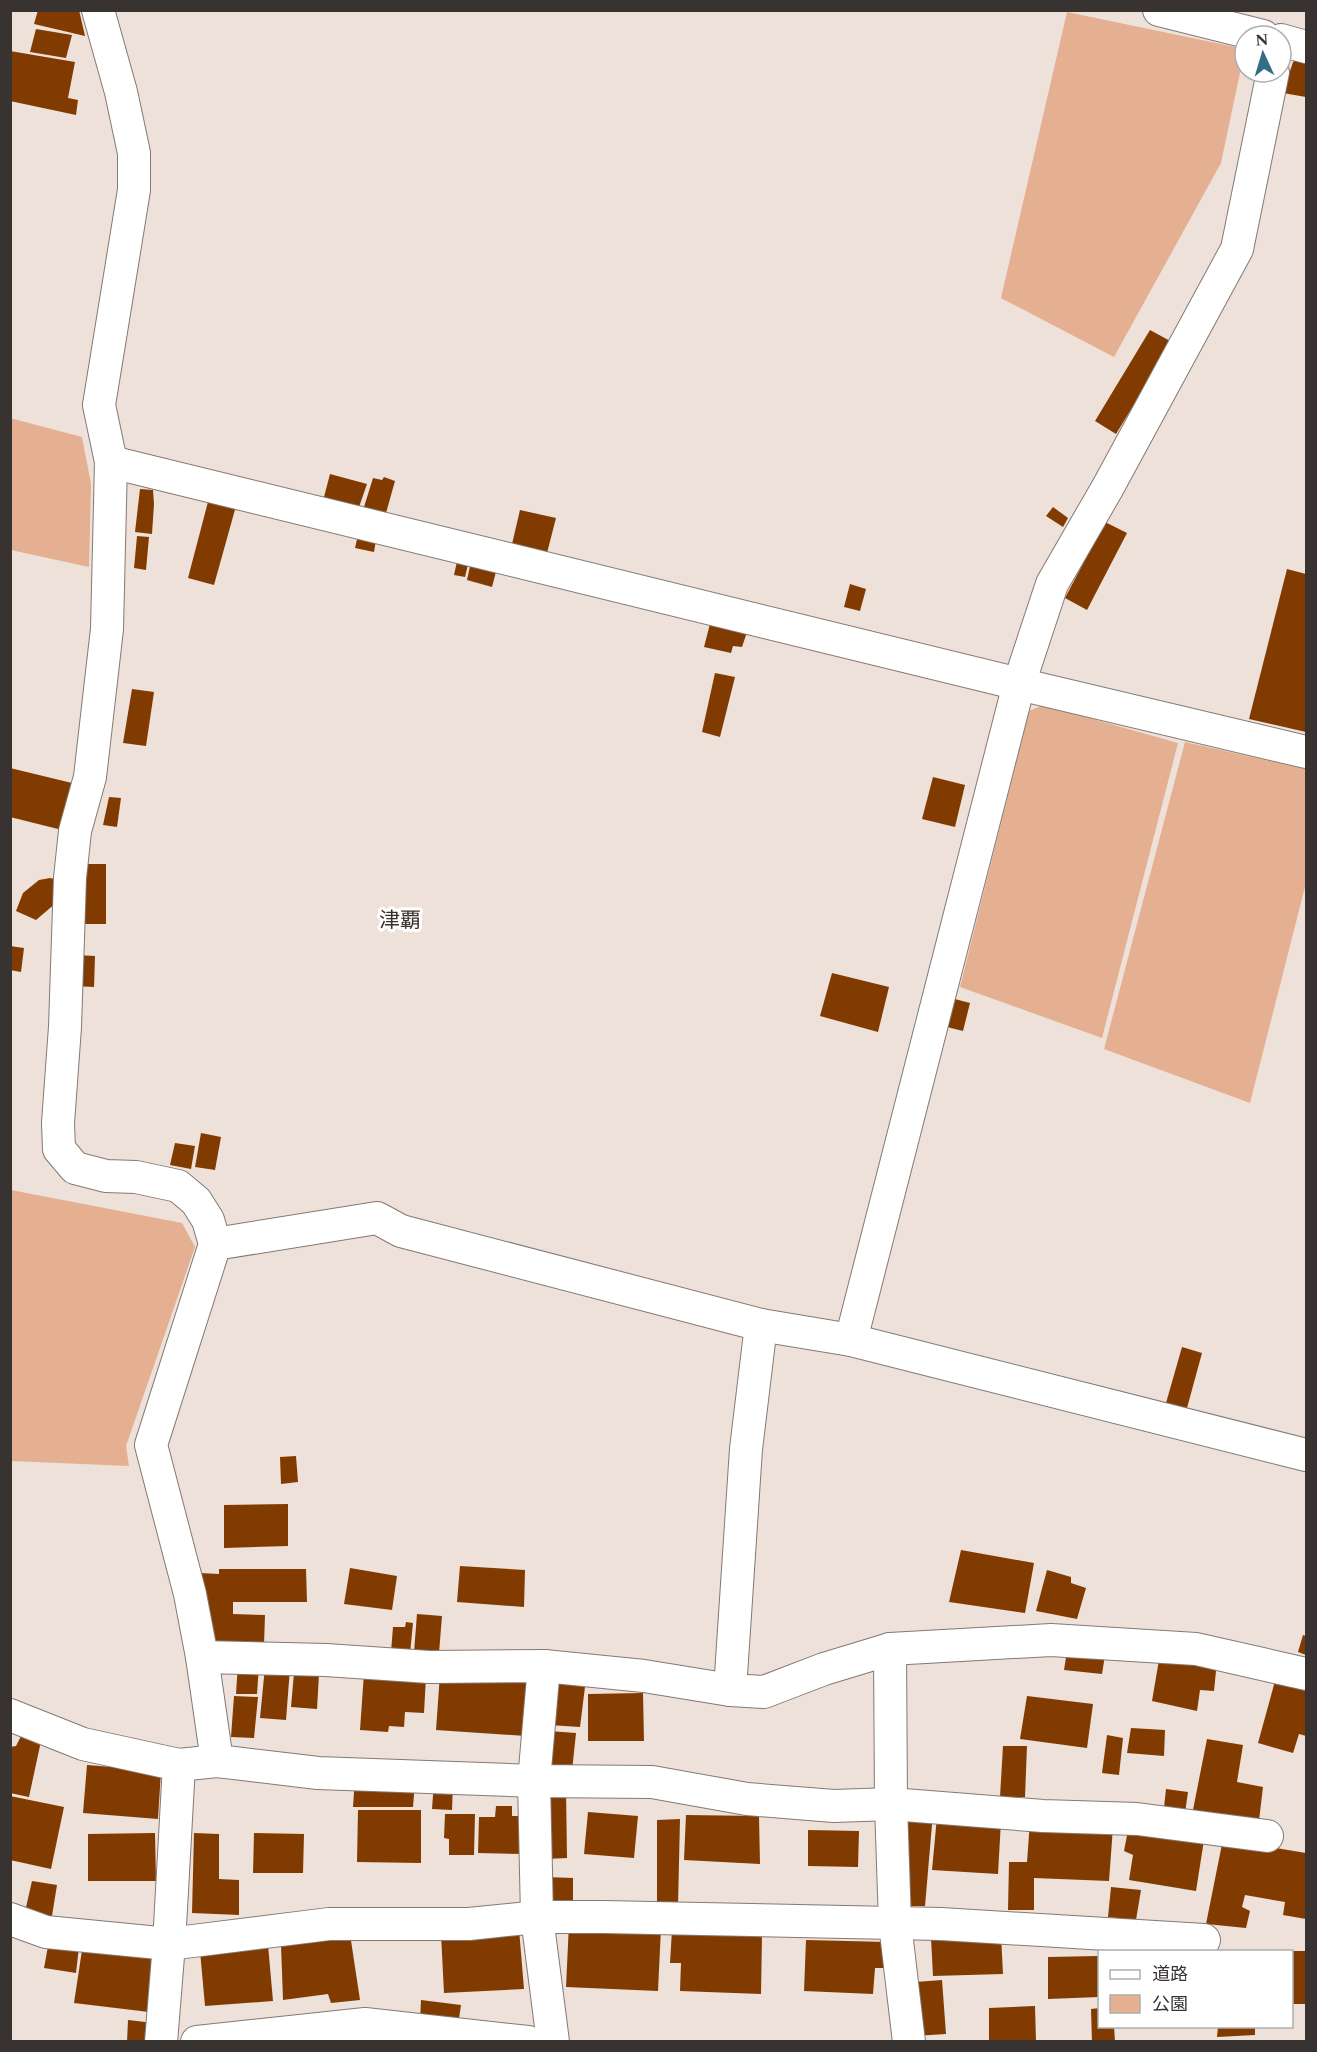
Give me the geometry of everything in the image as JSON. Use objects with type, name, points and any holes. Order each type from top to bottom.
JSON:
[{"type":"street","points":[[98,10],[121,92],[134,153],[134,190],[99,405],[111,462],[107,629],[90,777],[75,831],[70,878],[65,1027],[58,1123],[59,1149],[75,1168],[106,1176],[136,1177],[178,1186],[196,1201],[208,1220],[215,1244],[151,1445],[190,1594],[217,1761]]},
{"type":"street","points":[[1159,10],[1233,28]]},
{"type":"street","points":[[851,1340],[1019,684],[1052,584],[1108,487],[1237,249],[1271,84]]},
{"type":"street","points":[[111,462],[1306,752]]},
{"type":"street","points":[[215,1244],[377,1218],[400,1231],[761,1325],[851,1340],[1306,1455]]},
{"type":"street","points":[[730,1690],[746,1449],[761,1325]]},
{"type":"street","points":[[202,1657],[326,1660],[429,1667],[544,1666],[644,1676],[730,1690],[764,1692],[824,1669],[890,1649],[1051,1640],[1196,1649],[1306,1674]]},
{"type":"street","points":[[890,1649],[895,1924],[909,2042]]},
{"type":"street","points":[[544,1666],[534,1781],[537,1917],[553,2042]]},
{"type":"street","points":[[10,1716],[83,1744],[179,1766],[217,1761],[318,1773],[534,1781],[652,1782],[747,1799],[834,1806],[891,1803],[1043,1816],[1137,1820],[1267,1836]]},
{"type":"street","points":[[161,2042],[179,1766]]},
{"type":"street","points":[[10,1919],[46,1932],[169,1944],[329,1924],[469,1924],[537,1917],[941,1924],[1204,1940]]},
{"type":"street","points":[[196,2042],[365,2024],[528,2042]]},
{"type":"green space","points":[[1067,12],[1233,47],[1233,84],[1238,84],[1221,163],[1114,357],[1001,298]]},
{"type":"green space","points":[[10,418],[82,437],[91,484],[89,567],[11,550]]},
{"type":"green space","points":[[1043,705],[1178,743],[1102,1038],[960,987],[1029,711]]},
{"type":"green space","points":[[1185,742],[1306,769],[1306,883],[1250,1103],[1104,1049]]},
{"type":"green space","points":[[11,1190],[182,1223],[195,1247],[126,1446],[129,1466],[11,1461]]},
{"type":"building","points":[[38,10],[79,10],[85,36],[34,24]]},
{"type":"building","points":[[36,29],[72,35],[66,58],[30,52]]},
{"type":"building","points":[[10,51],[75,62],[68,98],[78,100],[76,115],[10,101]]},
{"type":"building","points":[[1302,56],[1306,57],[1306,97],[1283,93],[1286,84],[1293,84],[1293,62]]},
{"type":"building","points":[[1150,330],[1172,342],[1116,434],[1095,421]]},
{"type":"building","points":[[330,474],[367,484],[359,507],[324,497]]},
{"type":"building","points":[[384,477],[395,481],[386,513],[364,507],[373,478],[382,480]]},
{"type":"building","points":[[140,489],[153,490],[152,534],[135,532]]},
{"type":"building","points":[[209,498],[236,506],[214,585],[188,578]]},
{"type":"building","points":[[1053,507],[1068,518],[1063,527],[1046,516]]},
{"type":"building","points":[[520,510],[556,518],[547,553],[512,544]]},
{"type":"building","points":[[1105,522],[1127,533],[1087,610],[1065,598]]},
{"type":"building","points":[[358,535],[376,540],[374,552],[355,548]]},
{"type":"building","points":[[137,536],[149,537],[146,570],[134,568]]},
{"type":"building","points":[[458,557],[469,560],[465,577],[454,575]]},
{"type":"building","points":[[472,557],[498,564],[492,587],[467,580]]},
{"type":"building","points":[[1287,569],[1306,574],[1306,732],[1249,719]]},
{"type":"building","points":[[850,584],[866,589],[860,611],[844,607]]},
{"type":"building","points":[[711,620],[748,629],[742,647],[733,646],[731,653],[704,647]]},
{"type":"building","points":[[715,673],[735,677],[720,737],[702,732]]},
{"type":"building","points":[[132,689],[154,692],[146,746],[123,743]]},
{"type":"building","points":[[10,768],[72,783],[62,830],[10,817]]},
{"type":"building","points":[[933,777],[965,785],[955,827],[922,819]]},
{"type":"building","points":[[109,797],[121,798],[117,827],[103,825]]},
{"type":"building","points":[[86,864],[106,864],[106,924],[81,924],[81,902],[86,902]]},
{"type":"building","points":[[50,878],[59,880],[56,903],[36,920],[16,911],[23,893],[39,880]]},
{"type":"building","points":[[10,946],[24,948],[21,972],[10,970]]},
{"type":"building","points":[[76,955],[95,956],[94,987],[74,986]]},
{"type":"building","points":[[832,973],[889,987],[878,1032],[820,1016]]},
{"type":"building","points":[[951,998],[970,1003],[963,1031],[943,1026]]},
{"type":"building","points":[[201,1133],[221,1137],[215,1170],[195,1167]]},
{"type":"building","points":[[175,1143],[195,1146],[191,1169],[170,1165]]},
{"type":"building","points":[[1182,1347],[1202,1353],[1187,1408],[1166,1403]]},
{"type":"building","points":[[296,1456],[298,1482],[281,1484],[280,1457]]},
{"type":"building","points":[[288,1504],[288,1546],[224,1548],[224,1505]]},
{"type":"building","points":[[961,1550],[1034,1563],[1025,1613],[949,1602]]},
{"type":"building","points":[[460,1566],[525,1570],[524,1607],[457,1602]]},
{"type":"building","points":[[350,1568],[397,1576],[392,1610],[344,1604]]},
{"type":"building","points":[[219,1569],[306,1569],[307,1602],[233,1602],[233,1614],[265,1615],[264,1645],[206,1642],[200,1573],[219,1574]]},
{"type":"building","points":[[1047,1570],[1071,1577],[1071,1583],[1086,1588],[1077,1619],[1036,1611]]},
{"type":"building","points":[[417,1614],[442,1616],[439,1653],[414,1652]]},
{"type":"building","points":[[406,1622],[413,1623],[410,1654],[391,1652],[393,1627],[405,1627]]},
{"type":"building","points":[[1303,1635],[1306,1636],[1306,1655],[1298,1652]]},
{"type":"building","points":[[1068,1645],[1106,1649],[1102,1674],[1064,1670]]},
{"type":"building","points":[[1160,1654],[1217,1661],[1214,1691],[1200,1690],[1197,1711],[1152,1701]]},
{"type":"building","points":[[238,1663],[259,1665],[257,1694],[236,1694]]},
{"type":"building","points":[[265,1667],[290,1668],[286,1720],[260,1718]]},
{"type":"building","points":[[294,1673],[319,1674],[317,1709],[291,1707]]},
{"type":"building","points":[[364,1673],[426,1677],[424,1713],[405,1712],[404,1727],[389,1726],[388,1732],[360,1730]]},
{"type":"building","points":[[440,1674],[529,1682],[526,1736],[436,1730]]},
{"type":"building","points":[[556,1676],[586,1679],[580,1727],[549,1725]]},
{"type":"building","points":[[1275,1681],[1306,1689],[1306,1736],[1299,1734],[1293,1753],[1258,1743]]},
{"type":"building","points":[[643,1693],[644,1741],[588,1741],[588,1694]]},
{"type":"building","points":[[234,1696],[258,1697],[254,1738],[231,1737]]},
{"type":"building","points":[[1027,1696],[1093,1704],[1087,1748],[1020,1739]]},
{"type":"building","points":[[1131,1728],[1165,1730],[1164,1756],[1127,1753]]},
{"type":"building","points":[[549,1731],[576,1733],[572,1771],[545,1771]]},
{"type":"building","points":[[1107,1735],[1123,1738],[1119,1775],[1102,1773]]},
{"type":"building","points":[[21,1736],[41,1741],[29,1797],[10,1793],[10,1747],[16,1746]]},
{"type":"building","points":[[1207,1739],[1243,1745],[1237,1782],[1263,1787],[1258,1829],[1191,1820]]},
{"type":"building","points":[[1003,1746],[1027,1746],[1025,1797],[1000,1797]]},
{"type":"building","points":[[87,1765],[161,1771],[158,1819],[83,1813]]},
{"type":"building","points":[[355,1778],[415,1782],[413,1807],[353,1807]]},
{"type":"building","points":[[434,1782],[453,1783],[452,1810],[432,1809]]},
{"type":"building","points":[[545,1789],[566,1790],[567,1858],[546,1859]]},
{"type":"building","points":[[1166,1789],[1188,1792],[1184,1820],[1163,1817]]},
{"type":"building","points":[[10,1796],[64,1807],[51,1869],[10,1860]]},
{"type":"building","points":[[496,1806],[512,1806],[512,1816],[523,1816],[524,1854],[478,1853],[479,1817],[495,1817]]},
{"type":"building","points":[[358,1810],[421,1810],[421,1863],[357,1862]]},
{"type":"building","points":[[588,1812],[638,1816],[634,1858],[584,1854]]},
{"type":"building","points":[[933,1813],[925,1906],[909,1906],[897,1814]]},
{"type":"building","points":[[445,1814],[475,1814],[474,1855],[449,1855],[449,1839],[444,1838]]},
{"type":"building","points":[[686,1815],[759,1816],[760,1864],[684,1860]]},
{"type":"building","points":[[937,1817],[1001,1821],[998,1874],[932,1870]]},
{"type":"building","points":[[680,1819],[678,1905],[657,1904],[657,1820]]},
{"type":"building","points":[[1030,1821],[1113,1827],[1109,1881],[1034,1878],[1034,1910],[1008,1910],[1009,1862],[1027,1862]]},
{"type":"building","points":[[1129,1825],[1204,1840],[1196,1891],[1129,1880],[1133,1855],[1124,1851]]},
{"type":"building","points":[[808,1830],[859,1831],[858,1867],[808,1866]]},
{"type":"building","points":[[155,1833],[156,1881],[88,1881],[88,1834]]},
{"type":"building","points":[[194,1833],[219,1834],[219,1879],[239,1880],[239,1915],[192,1913]]},
{"type":"building","points":[[254,1833],[304,1834],[303,1873],[253,1873]]},
{"type":"building","points":[[1223,1839],[1306,1853],[1306,1919],[1283,1915],[1285,1902],[1245,1895],[1242,1907],[1250,1911],[1246,1928],[1206,1924]]},
{"type":"building","points":[[545,1877],[573,1878],[573,1903],[544,1902]]},
{"type":"building","points":[[32,1881],[57,1885],[51,1922],[24,1916]]},
{"type":"building","points":[[1111,1887],[1141,1890],[1136,1920],[1108,1917]]},
{"type":"building","points":[[569,1923],[661,1928],[658,1991],[566,1987]]},
{"type":"building","points":[[519,1929],[524,1989],[444,1993],[441,1934]]},
{"type":"building","points":[[672,1930],[762,1935],[761,1994],[680,1991],[681,1963],[670,1963]]},
{"type":"building","points":[[350,1934],[360,2000],[331,2003],[328,1994],[283,2000],[281,1945]]},
{"type":"building","points":[[1001,1935],[1003,1974],[933,1976],[931,1938]]},
{"type":"building","points":[[806,1940],[887,1942],[887,1968],[875,1968],[873,1994],[804,1991]]},
{"type":"building","points":[[49,1941],[79,1947],[76,1973],[44,1968]]},
{"type":"building","points":[[268,1945],[273,2001],[205,2006],[200,1951]]},
{"type":"building","points":[[82,1950],[154,1957],[149,2012],[74,2003]]},
{"type":"building","points":[[1293,1951],[1306,1951],[1306,2004],[1293,2004]]},
{"type":"building","points":[[1098,1956],[1098,1997],[1048,1999],[1048,1957]]},
{"type":"building","points":[[942,1980],[946,2034],[915,2036],[915,1982]]},
{"type":"building","points":[[421,2000],[461,2005],[458,2025],[420,2021]]},
{"type":"building","points":[[1035,2006],[1036,2042],[989,2042],[989,2008]]},
{"type":"building","points":[[1098,2008],[1098,2028],[1114,2028],[1115,2042],[1092,2042],[1091,2009]]},
{"type":"building","points":[[128,2020],[154,2023],[153,2042],[127,2042]]},
{"type":"building","points":[[1218,2028],[1255,2028],[1255,2035],[1217,2037]]},
{"type":"district","name":"津覇","points":[[400,920]]}]
